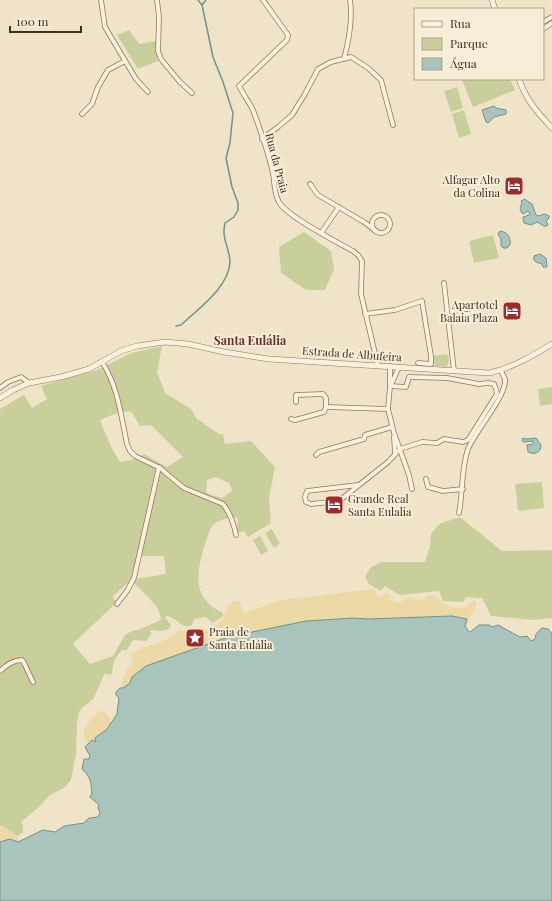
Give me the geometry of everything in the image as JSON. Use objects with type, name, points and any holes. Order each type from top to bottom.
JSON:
[{"type":"street","points":[[101,0],[105,27],[136,79],[148,92]]},
{"type":"street","points":[[157,0],[159,17],[158,51],[161,59],[180,82],[192,93]]},
{"type":"street","name":"Rua da Praia","points":[[263,0],[288,35],[287,40],[239,86],[252,110],[262,139],[272,169],[276,195],[279,203],[290,213],[353,251],[362,260],[361,294],[378,366]]},
{"type":"street","points":[[344,59],[350,33],[352,10],[350,0]]},
{"type":"street","points":[[262,139],[292,115],[318,69],[331,62],[351,57],[368,68],[381,80],[393,125]]},
{"type":"street","points":[[82,114],[92,104],[98,87],[108,70],[125,61]]},
{"type":"street","points":[[519,80],[526,98],[552,128]]},
{"type":"street","points":[[310,184],[318,194],[376,231],[381,233],[387,231],[389,227],[389,221],[386,216],[381,215],[370,223],[364,222]]},
{"type":"street","points":[[321,233],[339,207]]},
{"type":"street","points":[[373,220],[373,226],[376,231]]},
{"type":"street","points":[[444,283],[454,371]]},
{"type":"street","points":[[365,314],[395,310],[422,301],[431,364],[418,363]]},
{"type":"street","points":[[448,317],[478,312]]},
{"type":"street","name":"Estrada de Albufeira","points":[[0,398],[29,383],[75,373],[102,362],[121,351],[150,344],[177,342],[224,352],[269,359],[489,373],[501,371],[552,344]]},
{"type":"street","points":[[102,362],[109,373],[115,388],[127,444],[130,451],[139,459],[159,467],[184,488],[222,504],[230,516],[236,535]]},
{"type":"street","points":[[390,366],[388,409],[392,427],[409,475],[412,489]]},
{"type":"street","points":[[390,386],[400,367]]},
{"type":"street","points":[[459,513],[468,450],[472,441],[502,394],[505,380],[501,371]]},
{"type":"street","points":[[358,485],[307,492],[305,497],[306,502],[311,504],[339,501],[388,462],[400,449],[422,442],[437,444],[444,439],[463,442],[468,440],[497,394],[494,384],[479,384],[447,378],[409,376],[406,387],[390,386]]},
{"type":"street","points":[[0,388],[8,382],[21,377],[29,383]]},
{"type":"street","points":[[291,419],[295,420],[324,412],[326,407],[326,398],[323,394],[296,395],[296,402]]},
{"type":"street","points":[[326,407],[388,409]]},
{"type":"street","points":[[316,455],[319,452],[364,439],[366,435],[392,427]]},
{"type":"street","points":[[394,433],[395,454]]},
{"type":"street","points":[[395,454],[402,456]]},
{"type":"street","points":[[117,604],[127,591],[134,578],[159,467]]},
{"type":"street","points":[[426,479],[428,487],[443,491],[462,489]]},
{"type":"street","points":[[0,671],[12,662],[22,660],[33,682]]},
{"type":"green space","points":[[129,30],[139,44],[156,41],[158,61],[138,69],[117,35]]},
{"type":"green space","points":[[462,80],[510,80],[515,90],[473,107]]},
{"type":"green space","points":[[457,87],[463,108],[451,112],[444,91]]},
{"type":"green space","points":[[464,110],[471,134],[459,138],[452,114]]},
{"type":"green space","points":[[304,232],[331,251],[334,269],[325,290],[306,290],[281,273],[279,247]]},
{"type":"green space","points":[[493,235],[499,258],[474,263],[469,241]]},
{"type":"green space","points":[[162,346],[157,372],[165,393],[191,409],[196,418],[219,434],[223,434],[225,444],[251,441],[275,467],[269,498],[271,523],[248,537],[244,531],[237,533],[238,517],[220,521],[212,526],[201,557],[198,576],[201,592],[206,600],[213,607],[223,613],[223,616],[213,623],[206,617],[194,619],[192,625],[185,626],[167,616],[165,617],[171,625],[169,629],[161,631],[151,630],[150,631],[152,634],[146,641],[134,640],[131,642],[127,650],[122,650],[114,661],[112,674],[108,675],[105,673],[93,699],[79,712],[77,723],[76,754],[71,780],[64,788],[50,795],[40,806],[21,822],[23,832],[18,836],[0,825],[0,409],[24,395],[32,408],[47,399],[41,386],[97,370],[131,353]],"holes":[[[131,411],[140,426],[151,425],[183,457],[167,467],[144,454],[136,459],[120,462],[111,447],[100,420],[117,413]],[[216,477],[229,483],[232,489],[231,492],[222,498],[206,493],[207,480]],[[140,556],[164,556],[166,574],[135,579]],[[131,580],[150,598],[158,609],[161,620],[125,635],[113,656],[90,664],[73,644],[117,602],[112,597]]]},
{"type":"green space","points":[[447,354],[449,360],[447,367],[435,366],[433,356]]},
{"type":"green space","points":[[552,387],[552,404],[540,406],[538,389]]},
{"type":"green space","points":[[542,482],[544,508],[518,511],[515,484]]},
{"type":"green space","points":[[460,517],[502,551],[552,550],[552,618],[534,620],[491,616],[482,598],[466,597],[463,602],[443,601],[439,591],[400,595],[385,586],[381,591],[369,584],[365,577],[370,568],[381,562],[425,562],[430,547],[431,534],[439,524]]},
{"type":"green space","points":[[272,529],[280,544],[274,548],[265,533]]},
{"type":"green space","points":[[260,536],[268,551],[261,555],[253,540]]},
{"type":"sand","points":[[375,589],[377,596],[380,597],[382,594],[389,593],[390,600],[401,603],[407,598],[411,597],[417,600],[425,599],[427,595],[437,596],[443,604],[458,608],[466,607],[473,601],[476,601],[475,609],[468,621],[469,623],[466,626],[469,632],[484,631],[121,719],[123,688],[120,688],[127,669],[133,664],[131,655],[143,647],[165,640],[178,631],[211,629],[223,620],[228,604],[232,604],[232,601],[239,601],[244,613],[282,600]]},
{"type":"sand","points":[[101,710],[108,715],[111,721],[110,725],[95,740],[96,743],[92,740],[88,744],[85,739],[84,730],[93,717]]},
{"type":"sand","points":[[0,825],[18,836],[18,842],[10,839],[0,842]]},
{"type":"water","points":[[494,106],[496,108],[506,110],[506,114],[494,117],[488,123],[486,122],[482,110]]},
{"type":"water","points":[[525,199],[532,204],[536,215],[538,216],[545,214],[549,216],[546,222],[548,224],[547,226],[537,222],[531,225],[524,223],[523,217],[529,215],[530,213],[528,211],[523,214],[520,210],[522,203],[521,201]]},
{"type":"water","points":[[500,231],[507,234],[510,240],[510,245],[507,248],[503,248],[501,245],[501,239],[498,234]]},
{"type":"water","points":[[540,254],[546,258],[547,267],[543,267],[542,264],[534,260],[534,256]]},
{"type":"water","points":[[523,438],[536,438],[541,445],[540,450],[535,453],[528,452],[527,445],[533,444],[533,441],[524,442],[522,441]]},
{"type":"water","points":[[452,616],[467,619],[465,626],[469,632],[479,625],[489,625],[492,627],[498,625],[520,637],[527,636],[531,641],[535,639],[536,634],[542,628],[548,629],[552,633],[552,901],[0,901],[0,842],[10,839],[18,842],[43,830],[55,832],[64,826],[84,823],[89,818],[98,817],[100,813],[98,808],[99,805],[90,797],[92,793],[90,780],[88,775],[82,769],[84,759],[89,759],[90,756],[85,747],[92,740],[96,742],[95,738],[107,729],[117,714],[119,698],[116,695],[116,692],[120,688],[123,688],[130,683],[132,677],[146,666],[228,637],[306,621],[353,618],[368,619]]},
{"type":"waterway","points":[[198,0],[202,5]]},
{"type":"waterway","points":[[176,326],[181,325],[204,305],[219,289],[224,280],[230,262],[224,234],[225,223],[234,217],[238,210],[238,203],[232,187],[226,158],[230,143],[233,113],[213,57],[202,5],[206,0]]},
{"type":"place","name":"Alfagar Alto da Colina","points":[[514,186]]},
{"type":"place","name":"Apartotel Balaia Plaza","points":[[512,311]]},
{"type":"place","name":"Grande Real Santa Eulalia","points":[[334,505]]},
{"type":"place","name":"Praia de Santa Eulália","points":[[195,638]]},
{"type":"district","name":"Santa Eulália","points":[[250,341]]}]
